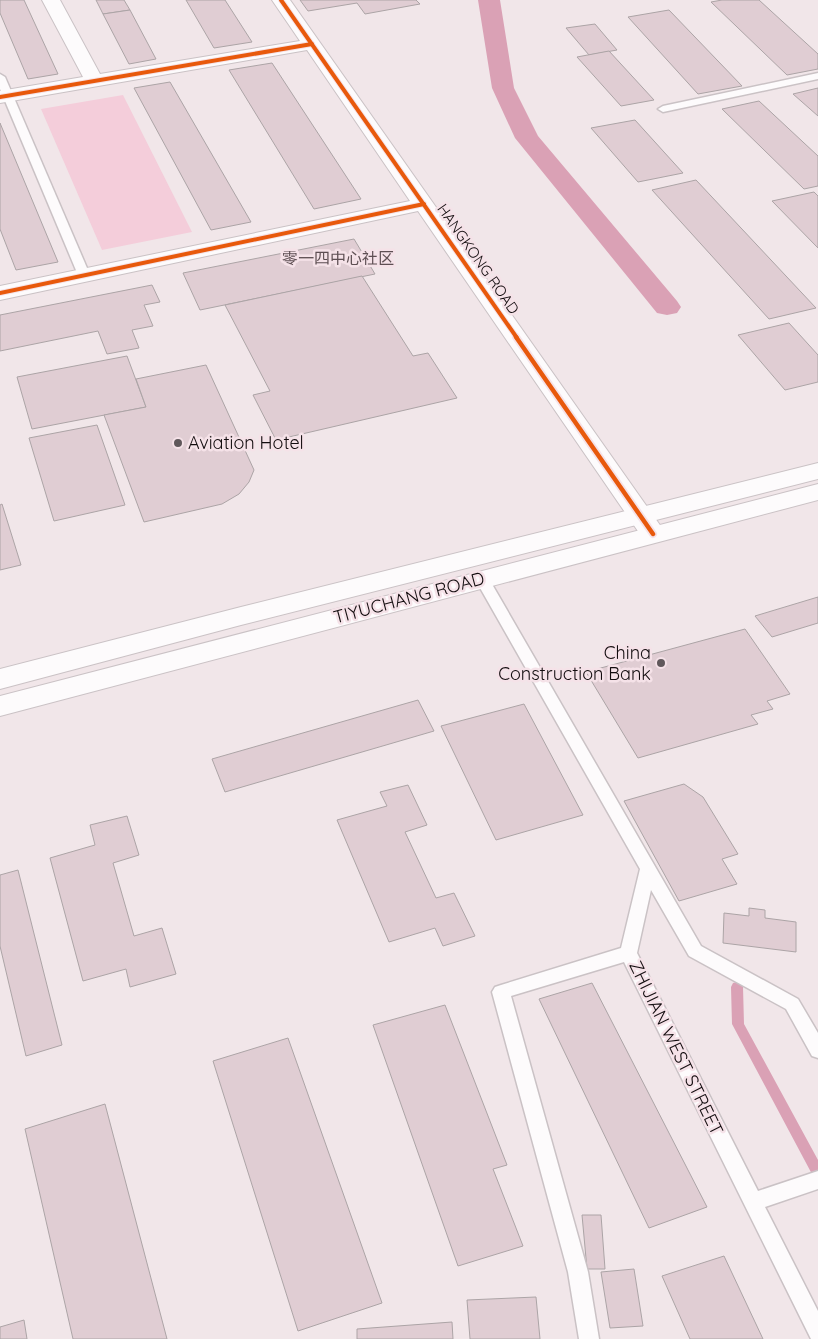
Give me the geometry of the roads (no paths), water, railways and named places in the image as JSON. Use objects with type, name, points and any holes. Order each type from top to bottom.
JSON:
[{"type":"street","points":[[51,0],[94,81]]},
{"type":"street","name":"HANGKONG ROAD","points":[[281,0],[646,525]]},
{"type":"street","points":[[4,97],[312,44]]},
{"type":"street","points":[[0,293],[424,204]]},
{"type":"street","name":"TIYUCHANG ROAD","points":[[0,706],[482,579],[818,471]]},
{"type":"street","name":"TIYUCHANG ROAD","points":[[0,679],[241,616],[646,525],[818,492]]},
{"type":"lane","points":[[663,109],[818,76]]},
{"type":"lane","points":[[0,78],[4,97],[84,275]]},
{"type":"lane","points":[[482,579],[695,951],[792,1004],[818,1050]]},
{"type":"lane","name":"ZHIJIAN WEST STREET","points":[[648,870],[628,952],[818,1332]]},
{"type":"lane","points":[[589,1339],[578,1272],[501,992],[628,952]]},
{"type":"lane","points":[[753,1202],[818,1180]]},
{"type":"waterway","points":[[489,0],[503,88],[527,138],[667,307]]},
{"type":"waterway","points":[[737,987],[738,1024],[818,1172]]},
{"type":"place","name":"Aviation Hotel","points":[[178,443]]},
{"type":"place","name":"China Construction Bank","points":[[661,663]]},
{"type":"district","name":"零一四中心社区","points":[[338,258]]}]
